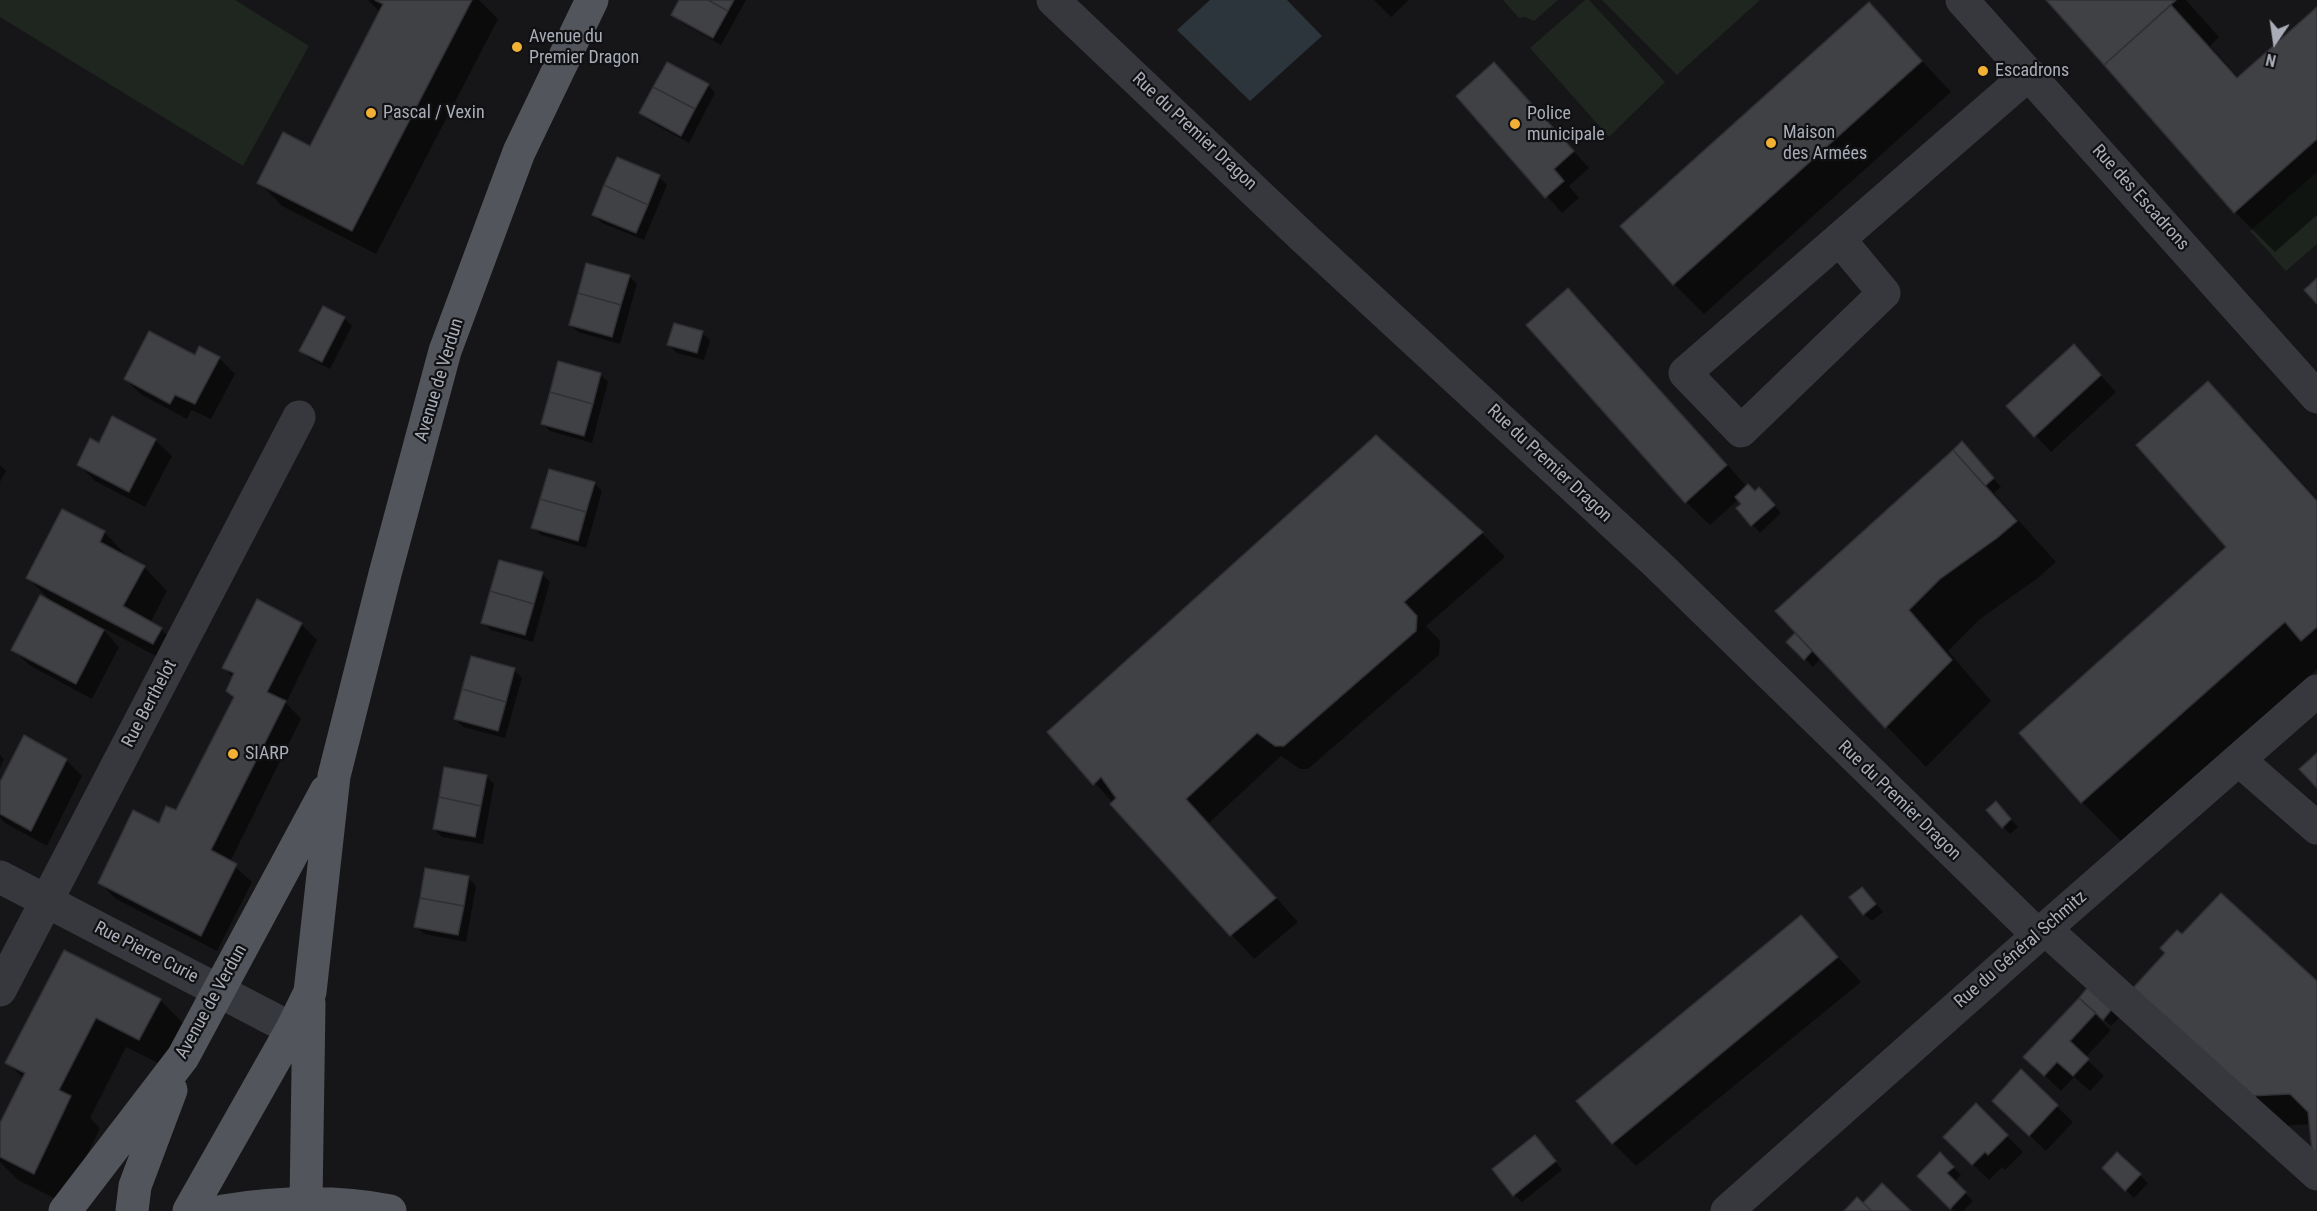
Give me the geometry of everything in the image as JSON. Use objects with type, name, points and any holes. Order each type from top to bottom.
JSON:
[{"type":"main road","name":"Avenue de Verdun","points":[[189,1211],[292,1029],[309,992],[334,776],[445,351],[519,152],[592,0]]},
{"type":"main road","name":"Avenue de Verdun","points":[[65,1211],[183,1057],[334,776]]},
{"type":"main road","points":[[304,1207],[309,992]]},
{"type":"main road","points":[[132,1211],[135,1186],[183,1057]]},
{"type":"main road","points":[[223,1211],[348,1204],[390,1211]]},
{"type":"street","name":"Rue du Premier Dragon","points":[[1053,0],[1312,245],[1656,563],[2041,932],[2317,1174]]},
{"type":"street","name":"Rue des Escadrons","points":[[1962,0],[2317,397]]},
{"type":"street","points":[[1839,239],[1884,293],[1741,431],[1685,373],[1839,239],[2029,74]]},
{"type":"street","name":"Rue Berthelot","points":[[0,990],[299,417]]},
{"type":"street","name":"Rue du Général Schmitz","points":[[1728,1211],[2041,932],[2317,691]]},
{"type":"street","points":[[2240,760],[2317,828]]},
{"type":"street","name":"Rue Pierre Curie","points":[[0,877],[292,1029]]},
{"type":"shaded area","points":[[0,0],[235,0],[309,46],[243,166],[0,17]]},
{"type":"shaded area","points":[[1210,0],[1287,0],[1322,36],[1250,101],[1177,30]]},
{"type":"shaded area","points":[[1503,0],[1558,0],[1534,21],[1525,17],[1519,18]]},
{"type":"shaded area","points":[[1585,0],[1589,0],[1665,82],[1609,137],[1530,48]]},
{"type":"shaded area","points":[[1602,0],[1760,0],[1677,75]]},
{"type":"shaded area","points":[[2317,172],[2317,244],[2286,271],[2250,231]]},
{"type":"building","name":"Pascal / Vexin","points":[[375,0],[472,0],[352,231],[257,183],[283,132],[310,146],[383,4]]},
{"type":"building","points":[[679,0],[708,0],[728,11],[713,38],[671,15]]},
{"type":"building","points":[[708,0],[734,0],[728,11]]},
{"type":"building","points":[[2046,0],[2176,0],[2104,65]]},
{"type":"building","name":"Maison des Armées","points":[[1869,2],[1922,61],[1673,285],[1620,226]]},
{"type":"building","points":[[2171,5],[2237,78],[2317,7],[2317,139],[2234,213],[2104,65]]},
{"type":"building","points":[[667,62],[709,84],[695,109],[653,87]]},
{"type":"building","name":"Police municipale","points":[[1494,62],[1574,151],[1554,169],[1564,181],[1545,198],[1456,96]]},
{"type":"building","points":[[653,87],[695,109],[681,136],[639,113]]},
{"type":"building","points":[[617,157],[660,175],[648,205],[604,185]]},
{"type":"building","points":[[604,185],[648,205],[636,233],[592,215]]},
{"type":"building","points":[[586,263],[630,275],[621,305],[578,293]]},
{"type":"building","points":[[2317,278],[2317,304],[2304,290]]},
{"type":"building","points":[[1568,288],[1727,465],[1685,503],[1526,325]]},
{"type":"building","points":[[578,293],[621,305],[612,337],[569,325]]},
{"type":"building","points":[[323,306],[345,317],[322,362],[299,351]]},
{"type":"building","points":[[674,323],[703,331],[697,353],[667,345]]},
{"type":"building","points":[[149,331],[195,355],[199,346],[220,357],[195,404],[175,395],[170,404],[124,379]]},
{"type":"building","points":[[2074,344],[2101,375],[2034,437],[2006,406]]},
{"type":"building","points":[[558,361],[601,373],[593,404],[550,392]]},
{"type":"building","points":[[2208,381],[2317,501],[2317,627],[2301,641],[2285,622],[2081,803],[2019,733],[2226,547],[2136,445]]},
{"type":"building","points":[[550,392],[593,404],[584,436],[541,424]]},
{"type":"building","points":[[112,416],[156,439],[129,492],[77,465],[90,438],[99,443]]},
{"type":"building","points":[[1376,435],[1483,532],[1404,602],[1417,616],[1416,631],[1284,746],[1275,746],[1257,733],[1186,799],[1276,898],[1230,936],[1110,804],[1116,798],[1101,777],[1093,785],[1047,732]]},
{"type":"building","points":[[1962,441],[1994,478],[1985,486],[1953,450]]},
{"type":"building","points":[[1953,450],[2017,521],[1940,579],[1909,610],[1952,660],[1885,728],[1775,611]]},
{"type":"building","points":[[549,469],[595,482],[586,512],[540,499]]},
{"type":"building","points":[[1748,484],[1755,491],[1759,487],[1775,505],[1751,526],[1736,508],[1741,504],[1735,497]]},
{"type":"building","points":[[540,499],[586,512],[578,541],[531,528]]},
{"type":"building","points":[[62,509],[105,531],[100,542],[145,566],[123,606],[162,628],[153,644],[26,578]]},
{"type":"building","points":[[499,560],[543,572],[534,604],[490,591]]},
{"type":"building","points":[[490,591],[534,604],[525,635],[481,623]]},
{"type":"building","points":[[40,595],[104,630],[76,684],[11,650]]},
{"type":"building","name":"SIARP","points":[[257,599],[302,623],[267,692],[286,701],[211,850],[237,864],[201,936],[98,883],[133,810],[159,823],[166,806],[176,810],[234,697],[226,691],[234,673],[222,668]]},
{"type":"building","points":[[1795,633],[1812,651],[1804,660],[1786,642]]},
{"type":"building","points":[[471,656],[515,668],[506,702],[462,689]]},
{"type":"building","points":[[462,689],[506,702],[498,731],[454,719]]},
{"type":"building","points":[[24,735],[67,759],[31,831],[0,814],[0,782]]},
{"type":"building","points":[[2317,753],[2317,788],[2299,769]]},
{"type":"building","points":[[444,767],[487,775],[481,806],[439,797]]},
{"type":"building","points":[[439,797],[481,806],[475,837],[433,829]]},
{"type":"building","points":[[1996,801],[2011,819],[2002,828],[1986,810]]},
{"type":"building","points":[[425,868],[469,876],[464,906],[420,898]]},
{"type":"building","points":[[1862,887],[1876,904],[1863,915],[1849,897]]},
{"type":"building","points":[[2221,893],[2317,981],[2317,1156],[2312,1151],[2308,1112],[2290,1094],[2250,1096],[2133,988],[2165,953],[2160,948],[2177,930],[2182,934]]},
{"type":"building","points":[[420,898],[464,906],[458,935],[414,927]]},
{"type":"building","points":[[1801,915],[1838,957],[1612,1144],[1576,1101]]},
{"type":"building","points":[[64,950],[161,999],[139,1040],[96,1018],[59,1090],[71,1096],[34,1174],[0,1157],[0,1123],[25,1073],[5,1063]]},
{"type":"building","points":[[2088,987],[2112,1009],[2103,1020],[2079,998]]},
{"type":"building","points":[[2079,998],[2096,1013],[2070,1041],[2089,1059],[2073,1076],[2057,1062],[2044,1076],[2023,1057]]},
{"type":"building","points":[[2021,1069],[2058,1105],[2029,1136],[1992,1101]]},
{"type":"building","points":[[1976,1103],[2008,1135],[1988,1155],[1985,1152],[1972,1165],[1943,1137]]},
{"type":"building","points":[[1535,1135],[1556,1161],[1513,1196],[1492,1169]]},
{"type":"building","points":[[1940,1152],[1954,1167],[1947,1173],[1966,1192],[1950,1209],[1917,1176]]},
{"type":"building","points":[[2117,1152],[2141,1174],[2125,1191],[2102,1168]]},
{"type":"building","points":[[1882,1183],[1911,1211],[1872,1211],[1863,1203]]},
{"type":"building","points":[[1857,1197],[1863,1203],[1872,1211],[1844,1211]]},
{"type":"place","name":"Avenue du Premier Dragon","points":[[517,47]]},
{"type":"place","name":"Escadrons","points":[[1983,71]]},
{"type":"place","name":"Pascal / Vexin","points":[[371,113]]},
{"type":"place","name":"Police municipale","points":[[1515,124]]},
{"type":"place","name":"Maison des Armées","points":[[1771,143]]},
{"type":"place","name":"SIARP","points":[[233,754]]}]
